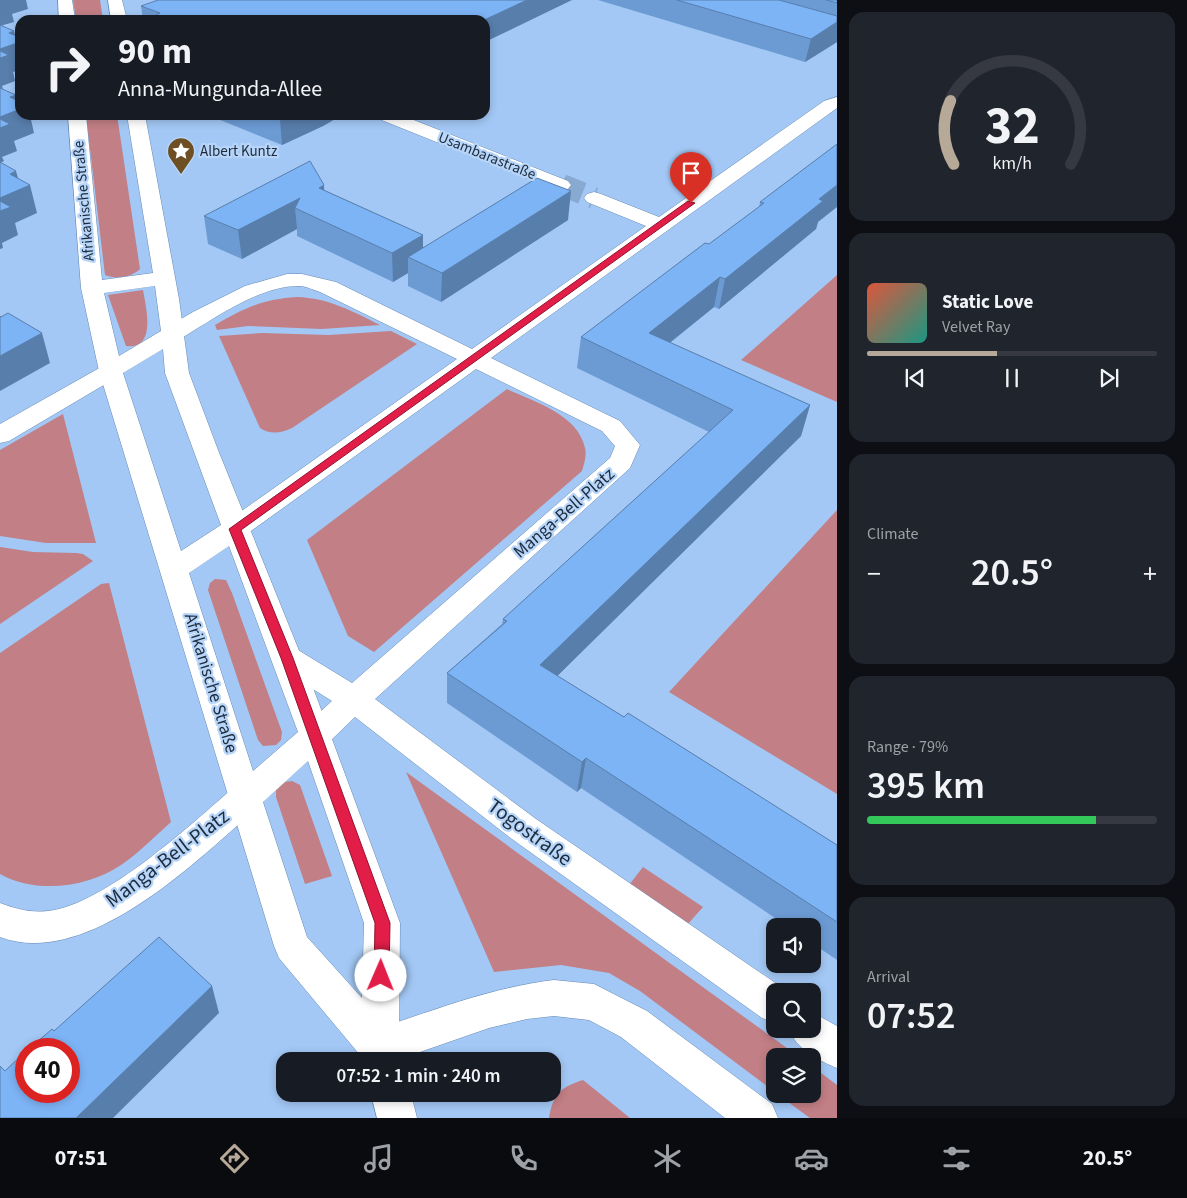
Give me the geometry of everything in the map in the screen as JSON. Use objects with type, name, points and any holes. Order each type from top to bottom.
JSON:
[{"type":"street","points":[[65,0],[66,15]]},
{"type":"street","points":[[115,0],[118,15]]},
{"type":"street","points":[[175,569],[235,529],[835,100]]},
{"type":"street","name":"Afrikanische Straße","points":[[77,120],[92,288],[111,370],[292,946],[380,1052]]},
{"type":"street","points":[[137,120],[164,278],[177,373],[235,529],[287,658],[382,923],[382,1052]]},
{"type":"street","name":"Usambarastraße","points":[[398,120],[561,185]]},
{"type":"street","points":[[594,198],[660,225]]},
{"type":"street","name":"Afrikanische Straße","points":[[92,288],[164,278]]},
{"type":"street","name":"Manga-Bell-Platz","points":[[172,334],[215,310],[270,284],[303,280],[328,287],[611,426],[628,445],[621,462],[353,699],[315,736]]},
{"type":"street","points":[[0,435],[172,334]]},
{"type":"street","name":"Togostraße","points":[[287,658],[353,699],[524,829],[766,1000]]},
{"type":"street","points":[[246,797],[315,736]]},
{"type":"street","name":"Manga-Bell-Platz","points":[[0,919],[5,924],[31,929],[65,924],[108,906],[177,856],[246,797]]},
{"type":"street","points":[[387,1052],[489,1010],[527,1001],[554,998],[594,1002],[634,1024],[758,1118]]},
{"type":"street","points":[[821,1038],[837,1049]]},
{"type":"street","points":[[393,1102],[397,1118]]},
{"type":"shaded area","points":[[73,0],[100,0],[102,15],[75,15]]},
{"type":"shaded area","points":[[87,120],[118,120],[140,269],[128,276],[109,277],[105,275]]},
{"type":"shaded area","points":[[837,275],[837,402],[741,360]]},
{"type":"shaded area","points":[[143,290],[147,316],[146,335],[136,345],[126,346],[108,295]]},
{"type":"shaded area","points":[[297,297],[330,303],[350,310],[380,325],[322,329],[248,326],[217,330],[215,325],[254,305]]},
{"type":"shaded area","points":[[391,331],[417,344],[292,428],[276,432],[268,432],[260,428],[219,336],[262,333],[329,335]]},
{"type":"shaded area","points":[[507,389],[542,404],[574,426],[581,436],[586,451],[582,471],[374,652],[348,636],[307,540]]},
{"type":"shaded area","points":[[63,414],[96,543],[46,543],[0,536],[0,450]]},
{"type":"shaded area","points":[[837,510],[837,794],[669,692]]},
{"type":"shaded area","points":[[0,547],[33,552],[83,554],[93,561],[0,624]]},
{"type":"shaded area","points":[[215,579],[226,580],[232,593],[282,732],[281,740],[276,745],[263,746],[258,740],[208,590],[210,583]]},
{"type":"shaded area","points":[[109,583],[171,822],[128,860],[108,873],[93,879],[61,886],[29,884],[14,880],[0,874],[0,653],[101,584]]},
{"type":"shaded area","points":[[406,772],[766,1033],[766,1038],[773,1038],[787,1048],[766,1048],[766,1085],[640,991],[609,973],[561,965],[494,972]]},
{"type":"shaded area","points":[[292,781],[300,785],[332,876],[305,884],[276,797],[276,788],[285,782]]},
{"type":"shaded area","points":[[643,867],[703,907],[687,925],[629,885]]},
{"type":"shaded area","points":[[821,1073],[837,1085],[837,1118],[810,1118],[789,1103],[821,1103]]},
{"type":"shaded area","points":[[583,1080],[630,1118],[549,1118],[554,1102],[561,1102],[561,1091]]},
{"type":"building","points":[[158,0],[527,0],[490,17],[490,15],[156,15],[160,13],[141,6]]},
{"type":"building","points":[[677,0],[779,0],[837,16],[837,22],[811,39]]},
{"type":"building","points":[[826,0],[837,0],[837,3]]},
{"type":"building","points":[[0,25],[14,31],[9,33],[15,35],[15,44],[0,49]]},
{"type":"building","points":[[0,51],[9,55],[0,58]]},
{"type":"building","points":[[0,88],[15,95],[10,97],[15,100],[15,111],[0,117]]},
{"type":"building","points":[[0,119],[10,124],[0,128]]},
{"type":"building","points":[[837,144],[837,185],[819,199],[823,201],[725,279],[720,277],[649,333],[810,405],[540,665],[624,717],[628,713],[837,845],[837,922],[586,758],[582,762],[447,673],[507,621],[503,619],[733,410],[581,337],[705,243],[709,244],[764,203],[760,202]]},
{"type":"building","points":[[310,161],[324,185],[319,188],[423,235],[392,253],[295,208],[300,198],[238,230],[204,216]]},
{"type":"building","points":[[0,162],[16,171],[10,174],[30,185],[0,198]]},
{"type":"building","points":[[537,178],[571,191],[442,273],[408,257]]},
{"type":"building","points":[[0,201],[11,207],[0,211]]},
{"type":"building","points":[[8,313],[42,333],[0,356],[0,316]]},
{"type":"building","points":[[159,937],[212,986],[76,1118],[0,1118],[0,1066],[5,1071],[15,1061],[15,1103],[80,1103],[80,1038],[42,1038],[52,1029],[54,1031]]},
{"type":"tunnel","points":[[561,185],[565,187]]},
{"type":"tunnel","points":[[562,185],[594,198]]},
{"type":"place","name":"Albert Kuntz","points":[[181,175]]},
{"type":"route","points":[[381,976],[382,923],[287,658],[235,529],[691,203]]}]
